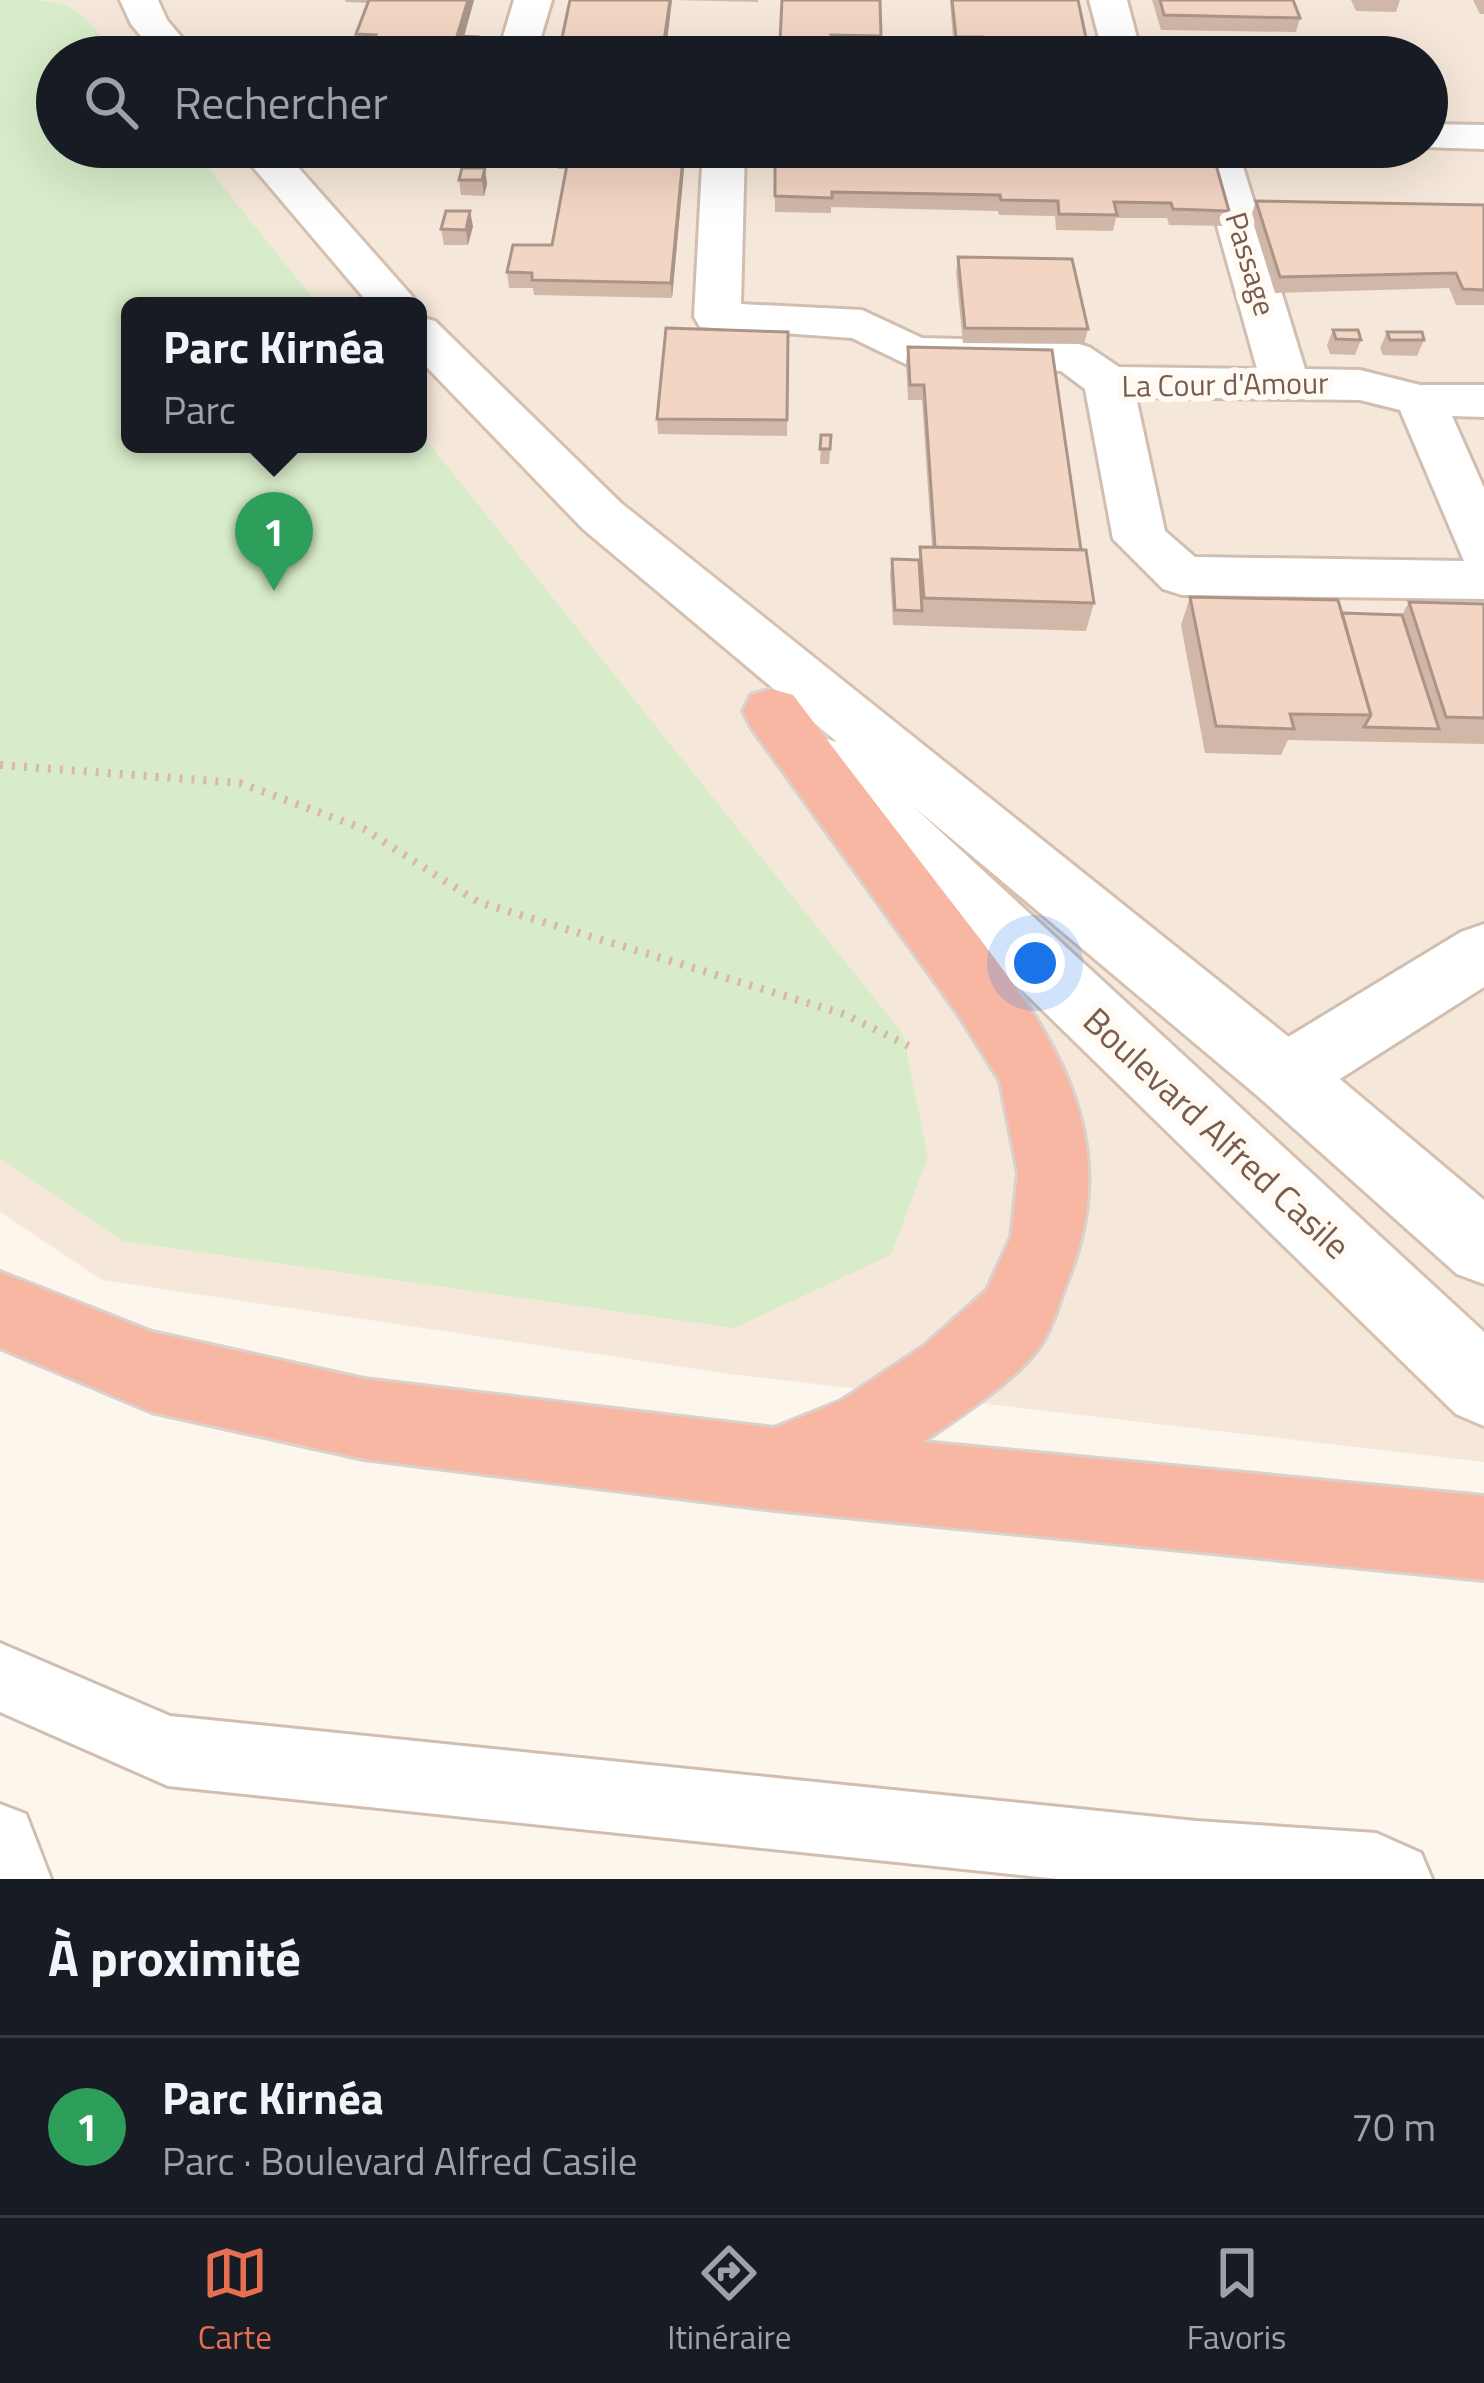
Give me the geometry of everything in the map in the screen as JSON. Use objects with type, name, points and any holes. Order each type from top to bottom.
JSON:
[{"type":"highway","points":[[772,711],[982,993],[1033,1073],[1054,1173],[1048,1238],[1014,1317],[952,1374],[867,1432],[775,1468]]},
{"type":"highway","points":[[0,1310],[152,1372],[364,1419],[775,1468],[1484,1538]]},
{"type":"street","points":[[109,0],[144,12],[162,36]]},
{"type":"street","points":[[522,36],[533,0]]},
{"type":"street","points":[[1108,0],[1117,36]]},
{"type":"street","points":[[1448,136],[1484,137]]},
{"type":"street","points":[[275,168],[388,297]]},
{"type":"street","points":[[723,168],[717,317],[862,324],[912,352],[1072,357],[1108,382]]},
{"type":"street","name":"Passage","points":[[1222,168],[1285,382]]},
{"type":"street","name":"Boulevard Alfred Casile","points":[[427,340],[602,516],[1285,1076],[1484,1248]]},
{"type":"street","name":"La Cour d'Amour","points":[[1484,401],[1420,400],[1360,385],[1108,382],[1140,539],[1181,576],[1484,580]]},
{"type":"street","points":[[1420,400],[1484,549]]},
{"type":"street","name":"Boulevard Alfred Casile","points":[[602,516],[673,609],[772,711],[1484,1385]]},
{"type":"street","points":[[1285,1076],[1484,952]]},
{"type":"lane","points":[[0,1677],[168,1751],[1196,1857],[1376,1870],[1395,1879]]},
{"type":"lane","points":[[0,1840],[14,1879]]},
{"type":"path","points":[[0,765],[240,783],[364,830],[478,902],[844,1014],[922,1052]]},
{"type":"shaded area","points":[[0,0],[1484,0],[1484,1462],[730,1374],[102,1280],[0,1212]]},
{"type":"green space","points":[[0,0],[59,3],[80,14],[101,36],[36,36],[36,168],[208,168],[312,297],[121,297],[121,453],[427,453],[427,441],[903,1034],[928,1157],[891,1255],[734,1328],[122,1241],[0,1158]]},
{"type":"building","points":[[369,0],[468,0],[457,36],[356,34]]},
{"type":"building","points":[[570,0],[670,0],[665,36],[562,36]]},
{"type":"building","points":[[782,0],[880,0],[881,36],[780,36]]},
{"type":"building","points":[[952,0],[1078,0],[1086,36],[956,36]]},
{"type":"building","points":[[1160,0],[1293,0],[1300,18],[1164,15]]},
{"type":"building","points":[[462,168],[485,168],[482,180],[459,180]]},
{"type":"building","points":[[566,168],[682,168],[671,283],[532,280],[532,273],[507,272],[513,245],[552,245]]},
{"type":"building","points":[[775,168],[1217,168],[1229,211],[1114,202],[1117,215],[1059,214],[1058,201],[1001,200],[1000,195],[832,192],[832,198],[775,196]]},
{"type":"building","points":[[1256,201],[1484,205],[1484,290],[1463,289],[1456,273],[1280,277]]},
{"type":"building","points":[[446,211],[470,211],[466,230],[441,229]]},
{"type":"building","points":[[958,257],[1072,259],[1088,329],[965,328]]},
{"type":"building","points":[[666,328],[788,332],[787,420],[657,419]]},
{"type":"building","points":[[1333,330],[1358,330],[1361,340],[1336,339]]},
{"type":"building","points":[[1387,332],[1422,332],[1424,340],[1390,340]]},
{"type":"building","points":[[908,347],[1052,350],[1081,550],[935,547],[924,385],[910,385]]},
{"type":"building","points":[[821,435],[831,435],[830,449],[820,449]]},
{"type":"building","points":[[920,547],[1086,550],[1094,603],[924,598]]},
{"type":"building","points":[[892,559],[919,560],[922,611],[895,610]]},
{"type":"building","points":[[1190,597],[1338,600],[1371,715],[1290,714],[1294,729],[1216,726]]},
{"type":"building","points":[[1409,602],[1484,604],[1484,718],[1446,717]]},
{"type":"building","points":[[1342,613],[1402,615],[1439,729],[1364,727],[1371,715]]},
{"type":"place","name":"Parc Kirnéa","points":[[274,591]]}]
